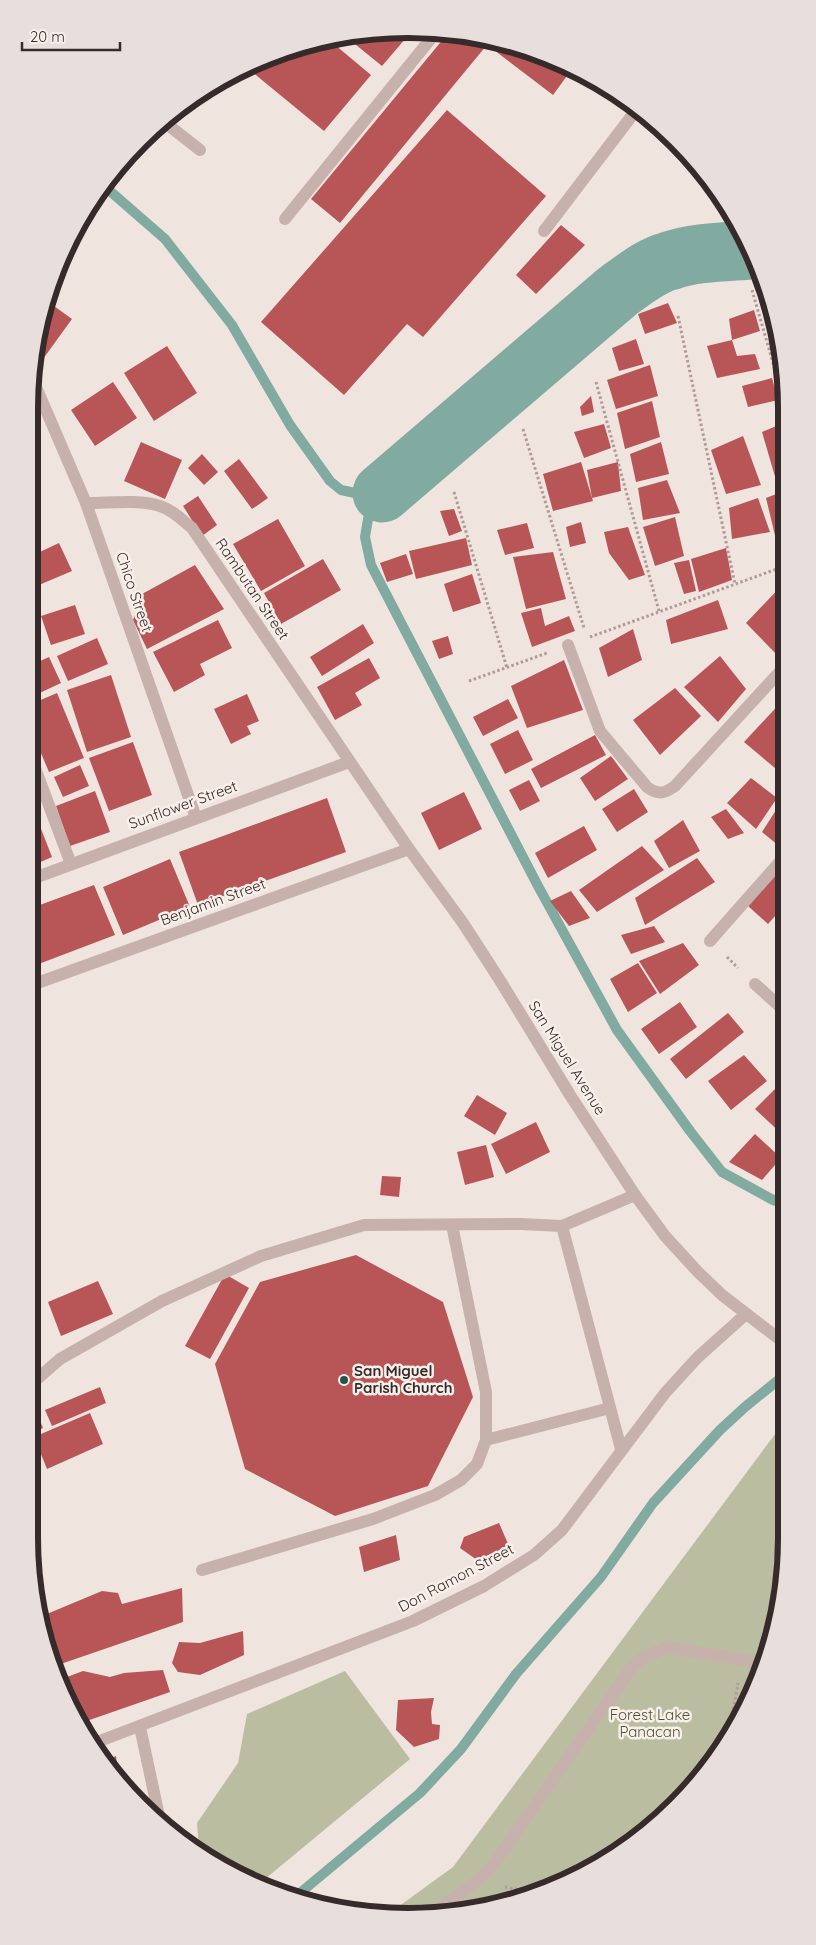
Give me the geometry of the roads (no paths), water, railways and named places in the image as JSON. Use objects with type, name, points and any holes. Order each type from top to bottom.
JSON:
[{"type":"street","points":[[285,219],[431,38]]},
{"type":"street","points":[[544,231],[633,114]]},
{"type":"street","points":[[168,125],[200,150]]},
{"type":"street","name":"Chico Street","points":[[38,392],[86,504],[196,818]]},
{"type":"street","name":"Rambutan Street","points":[[86,504],[141,503],[161,506],[177,514],[192,528],[350,762]]},
{"type":"street","points":[[568,645],[600,731],[647,787],[655,793],[665,793],[675,786],[778,674]]},
{"type":"street","name":"Sunflower Street","points":[[38,877],[350,762]]},
{"type":"street","name":"San Miguel Avenue","points":[[350,762],[409,849],[438,887],[501,982],[570,1095],[635,1195],[665,1236],[722,1295],[778,1338]]},
{"type":"street","points":[[38,776],[71,864]]},
{"type":"street","name":"Benjamin Street","points":[[38,983],[409,849]]},
{"type":"street","points":[[710,941],[778,864]]},
{"type":"street","points":[[755,984],[778,1005]]},
{"type":"street","points":[[38,1378],[60,1360],[162,1301],[261,1256],[364,1225],[521,1224],[562,1226],[635,1195]]},
{"type":"street","points":[[202,1570],[373,1519],[435,1495],[461,1480],[477,1464],[486,1440],[486,1392],[452,1225]]},
{"type":"street","points":[[562,1226],[621,1449]]},
{"type":"street","name":"Don Ramon Street","points":[[99,1741],[413,1621],[484,1586],[534,1555],[562,1530],[621,1449],[681,1375],[746,1314]]},
{"type":"street","points":[[486,1440],[610,1408]]},
{"type":"street","points":[[444,1905],[477,1881],[493,1865],[632,1667],[642,1658],[665,1648],[679,1648],[756,1663]]},
{"type":"street","points":[[140,1727],[158,1810]]},
{"type":"waterway","points":[[109,190],[165,239],[232,325],[290,425],[330,481],[341,490],[355,493],[382,493],[368,519],[365,537],[371,565],[538,886],[617,1030],[722,1172],[778,1202]]},
{"type":"waterway","points":[[382,493],[618,291],[642,274],[655,266],[679,258],[743,251]]},
{"type":"waterway","points":[[301,1892],[420,1793],[461,1749],[516,1674],[601,1577],[653,1503],[720,1430],[778,1380]]},
{"type":"place","name":"San Miguel Parish Church","points":[[344,1380]]},
{"type":"park label","name":"Forest Lake Panacan","points":[[650,1724]]}]
